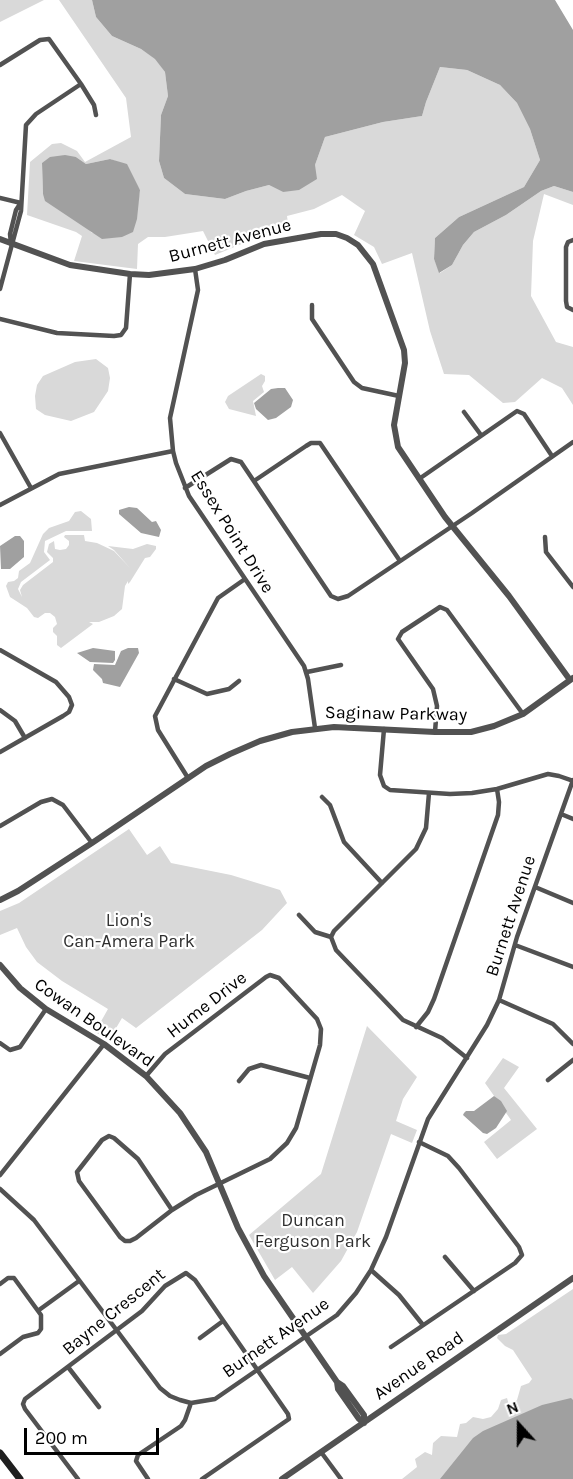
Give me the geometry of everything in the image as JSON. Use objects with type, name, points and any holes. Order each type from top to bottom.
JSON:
[{"type":"main road","points":[[0,1453],[20,1479]]},
{"type":"street","points":[[0,65],[44,38],[52,41],[94,105],[96,115]]},
{"type":"street","points":[[0,290],[11,244],[10,234],[16,210],[21,203],[26,125],[36,114],[81,84]]},
{"type":"street","points":[[0,198],[21,203]]},
{"type":"street","name":"Burnett Avenue","points":[[0,239],[70,265],[130,274],[166,274],[195,269],[264,244],[321,234],[347,237],[358,245],[374,264],[404,350],[405,363],[394,425],[396,441],[401,454],[452,526],[502,587],[572,680]]},
{"type":"street","points":[[573,240],[568,242],[566,247],[566,305],[573,310]]},
{"type":"street","name":"Essex Point Drive","points":[[195,269],[198,290],[170,418],[173,451],[185,488],[307,672],[315,729]]},
{"type":"street","points":[[0,319],[57,333],[121,335],[126,328],[130,274]]},
{"type":"street","points":[[312,305],[312,320],[354,382],[362,388],[399,396]]},
{"type":"street","points":[[464,412],[481,435]]},
{"type":"street","points":[[418,479],[512,412],[521,412],[552,456]]},
{"type":"street","points":[[0,434],[31,488]]},
{"type":"street","points":[[185,488],[231,459],[241,462],[335,599],[348,596],[573,442]]},
{"type":"street","points":[[254,481],[311,443],[320,443],[400,561]]},
{"type":"street","points":[[0,506],[67,471],[173,451]]},
{"type":"street","points":[[546,537],[546,552],[573,587]]},
{"type":"street","points":[[188,777],[158,730],[155,716],[218,598],[245,579]]},
{"type":"street","points":[[435,732],[437,706],[433,689],[398,639],[402,632],[440,608],[447,610],[523,714]]},
{"type":"street","points":[[0,650],[56,682],[62,687],[72,705],[69,712],[0,752]]},
{"type":"street","points":[[307,672],[341,665]]},
{"type":"street","points":[[174,679],[207,694],[229,689],[239,681]]},
{"type":"street","name":"Saginaw Parkway","points":[[0,900],[18,891],[92,843],[188,777],[230,753],[260,741],[315,729],[353,727],[458,733],[477,730],[503,723],[523,714],[572,680]]},
{"type":"street","points":[[0,710],[15,721],[25,738]]},
{"type":"street","points":[[384,729],[380,775],[384,786],[390,789],[450,794],[496,789],[543,775],[554,774],[573,780]]},
{"type":"street","name":"Burnett Avenue","points":[[191,1403],[215,1399],[337,1315],[371,1270],[386,1236],[428,1119],[488,1025],[499,1000],[515,945],[573,780]]},
{"type":"street","points":[[416,1027],[428,1012],[434,999],[498,815],[499,802],[496,789]]},
{"type":"street","points":[[331,936],[420,842],[426,828],[429,793]]},
{"type":"street","points":[[322,796],[330,805],[344,842],[382,883]]},
{"type":"street","points":[[0,826],[41,802],[52,799],[63,805],[92,843]]},
{"type":"street","points":[[561,814],[573,819]]},
{"type":"street","points":[[535,887],[573,903]]},
{"type":"street","points":[[298,915],[315,932],[331,936]]},
{"type":"street","points":[[331,936],[336,950],[403,1020],[442,1038],[467,1058]]},
{"type":"street","points":[[515,945],[573,967]]},
{"type":"street","name":"Cowan Boulevard","points":[[0,964],[20,988],[46,1009],[104,1044],[146,1076],[174,1106],[206,1152],[238,1228],[259,1267],[337,1382],[343,1386],[364,1415],[364,1423]]},
{"type":"street","name":"Hume Drive","points":[[146,1076],[165,1054],[266,977],[275,975],[320,1023],[322,1036],[296,1128],[287,1143],[270,1159],[196,1196],[172,1210],[136,1238],[125,1241],[79,1181],[77,1172],[102,1140],[110,1136],[138,1159],[172,1210]]},
{"type":"street","points":[[499,1000],[553,1024],[573,1044]]},
{"type":"street","points":[[0,1043],[10,1050],[20,1047],[46,1009]]},
{"type":"street","points":[[0,1175],[104,1044]]},
{"type":"street","points":[[548,1080],[573,1060]]},
{"type":"street","points":[[239,1081],[249,1069],[261,1065],[310,1077]]},
{"type":"street","points":[[391,1347],[520,1259],[521,1251],[459,1168],[448,1156],[419,1142]]},
{"type":"street","points":[[0,1189],[34,1220],[160,1388],[170,1396],[191,1403],[181,1426],[138,1455],[136,1461],[148,1479]]},
{"type":"street","points":[[445,1257],[474,1291]]},
{"type":"street","points":[[371,1270],[399,1295],[423,1325]]},
{"type":"street","name":"Bayne Crescent","points":[[78,1479],[23,1404],[28,1396],[142,1311],[165,1286],[186,1273],[195,1280],[288,1414],[289,1419],[202,1479]]},
{"type":"street","points":[[0,1284],[8,1278],[14,1278],[41,1315],[41,1329],[38,1333],[23,1337],[0,1354]]},
{"type":"street","name":"Avenue Road","points":[[282,1479],[573,1278]]},
{"type":"street","points":[[39,1310],[79,1281]]},
{"type":"street","points":[[200,1338],[222,1321]]},
{"type":"street","points":[[68,1366],[99,1407]]},
{"type":"street","points":[[321,1452],[341,1479]]},
{"type":"green space","points":[[0,0],[44,0],[0,22]]},
{"type":"green space","points":[[59,0],[92,0],[96,17],[112,36],[141,49],[156,59],[165,72],[168,96],[161,115],[159,161],[164,178],[185,194],[225,199],[269,185],[283,192],[315,165],[325,137],[383,122],[422,116],[440,67],[467,70],[500,85],[517,103],[530,129],[540,160],[524,187],[459,217],[435,238],[434,259],[440,273],[452,265],[463,245],[474,232],[506,215],[541,191],[554,186],[573,192],[573,205],[544,194],[533,241],[531,296],[556,342],[573,347],[573,405],[562,388],[542,378],[515,402],[503,403],[469,375],[444,374],[430,331],[412,253],[382,264],[374,247],[354,235],[365,211],[342,195],[314,209],[287,216],[289,231],[256,238],[215,255],[203,231],[165,237],[148,237],[138,244],[137,269],[74,261],[82,236],[27,215],[30,162],[52,144],[61,143],[77,151],[85,162],[131,137],[126,98]],"holes":[[[76,157],[86,164],[110,159],[121,163],[140,190],[138,202],[92,233],[43,194],[42,163]]]},
{"type":"green space","points":[[96,359],[108,368],[110,378],[108,391],[94,412],[71,421],[45,415],[36,409],[37,385],[43,376],[75,362]]},
{"type":"green space","points":[[261,374],[265,376],[262,386],[264,392],[253,401],[256,416],[229,409],[225,402],[228,396]]},
{"type":"green space","points":[[81,511],[91,519],[92,531],[66,531],[45,541],[44,552],[50,560],[21,582],[18,589],[22,597],[20,590],[23,585],[53,562],[53,558],[47,552],[49,544],[54,541],[55,549],[60,550],[66,549],[69,545],[65,535],[84,535],[85,541],[97,543],[114,551],[130,568],[114,550],[108,546],[133,549],[147,544],[156,546],[156,549],[150,557],[145,558],[125,586],[122,609],[114,616],[99,622],[89,622],[93,624],[61,648],[57,645],[57,636],[53,632],[57,624],[55,617],[50,613],[45,613],[38,618],[34,617],[27,608],[10,597],[6,586],[8,582],[18,578],[19,571],[30,563],[43,534],[49,528],[69,521],[75,512]]},
{"type":"green space","name":"Lion's Can-Amera Park","points":[[129,829],[147,855],[160,846],[171,863],[231,875],[280,890],[287,903],[262,930],[136,1028],[122,1018],[109,1040],[95,1032],[108,1009],[62,981],[37,962],[26,947],[17,928],[0,935],[0,911],[19,903]]},
{"type":"green space","name":"Duncan Ferguson Park","points":[[367,1026],[417,1077],[403,1099],[396,1121],[417,1130],[412,1143],[391,1134],[357,1232],[341,1261],[313,1293],[292,1267],[275,1280],[249,1235],[321,1174]]},
{"type":"green space","points":[[503,1058],[519,1067],[504,1088],[537,1129],[497,1159],[484,1142],[511,1120],[485,1083]]},
{"type":"green space","points":[[573,1289],[573,1479],[402,1479],[417,1467],[415,1459],[425,1452],[432,1455],[433,1443],[441,1436],[457,1437],[460,1424],[466,1423],[473,1417],[483,1419],[491,1417],[498,1409],[501,1400],[507,1398],[509,1405],[517,1400],[521,1386],[532,1379],[513,1350],[497,1338],[498,1335],[506,1334]]},
{"type":"shaded area","points":[[92,0],[555,0],[573,30],[573,192],[554,186],[541,191],[506,215],[474,232],[463,245],[452,265],[439,273],[434,259],[435,238],[459,217],[524,187],[540,160],[530,129],[517,103],[500,85],[467,70],[440,67],[422,116],[383,122],[325,137],[315,165],[317,179],[299,190],[283,192],[269,185],[225,199],[185,194],[164,178],[159,161],[161,115],[168,96],[165,72],[155,59],[141,49],[112,36],[96,17]]},
{"type":"shaded area","points":[[65,155],[76,157],[86,164],[110,159],[127,164],[140,190],[137,219],[133,232],[122,237],[102,239],[45,201],[42,163],[50,157]]},
{"type":"shaded area","points":[[285,388],[293,400],[291,407],[276,418],[268,420],[256,409],[254,403],[271,389]]},
{"type":"shaded area","points":[[129,507],[137,508],[152,522],[156,521],[161,530],[159,537],[141,533],[119,514],[119,510]]},
{"type":"shaded area","points":[[15,536],[20,536],[24,541],[24,557],[10,569],[1,569],[0,546]]},
{"type":"shaded area","points":[[93,648],[115,651],[115,660],[113,663],[90,662],[77,653]]},
{"type":"shaded area","points":[[138,648],[139,653],[120,687],[103,683],[93,670],[94,664],[115,665],[121,651]]},
{"type":"shaded area","points":[[494,1096],[501,1101],[507,1111],[496,1128],[487,1134],[463,1115],[466,1111],[474,1111]]},
{"type":"shaded area","points":[[571,1398],[573,1400],[573,1479],[440,1479],[473,1438],[483,1431],[542,1405]]}]
